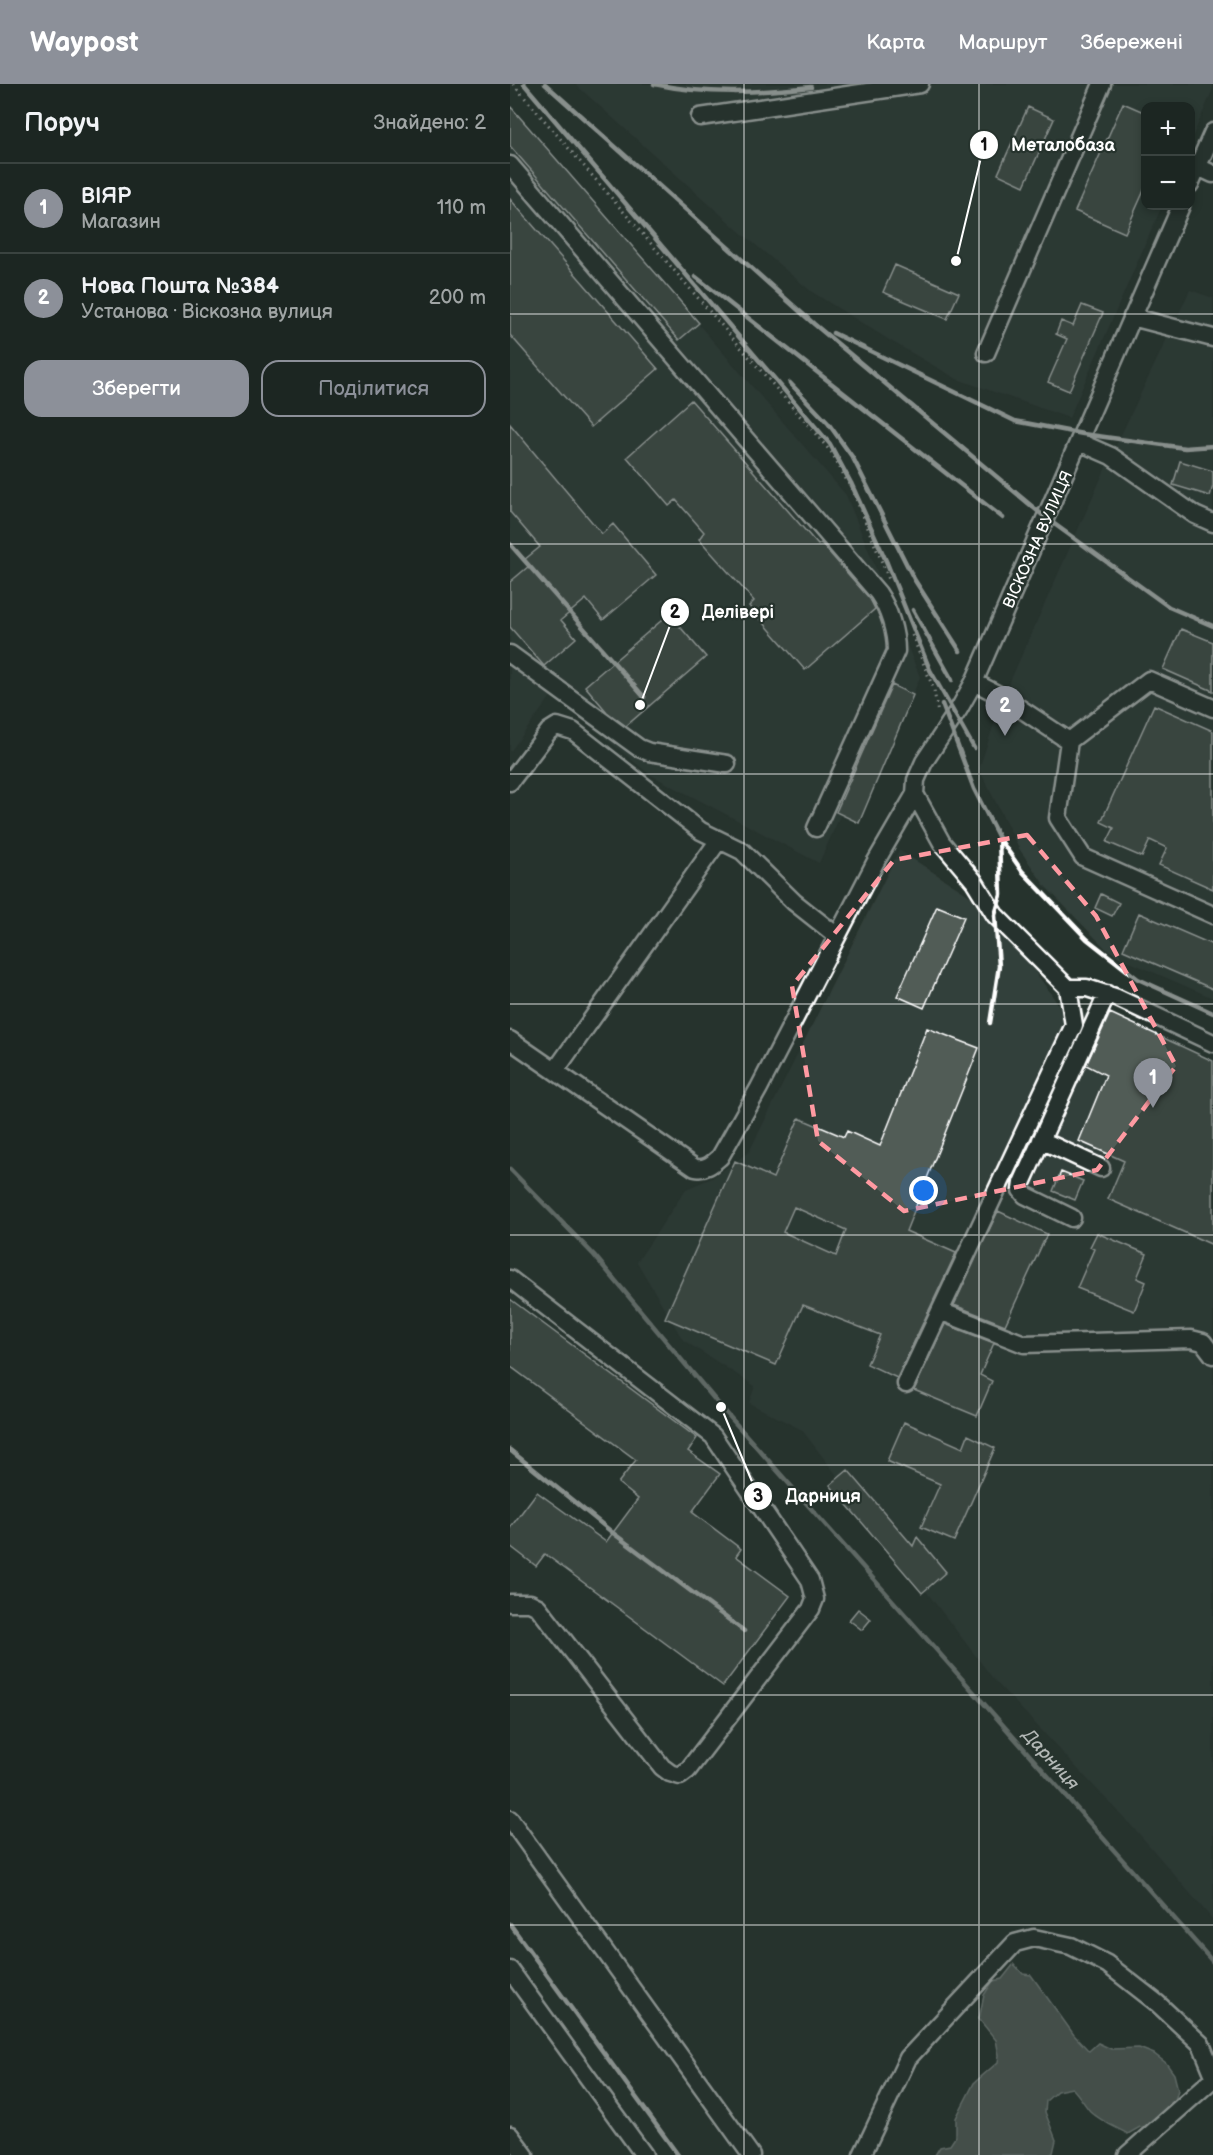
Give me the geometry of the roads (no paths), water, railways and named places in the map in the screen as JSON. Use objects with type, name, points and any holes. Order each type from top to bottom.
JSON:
[{"type":"street","points":[[700,117],[920,84]]},
{"type":"street","points":[[986,353],[1102,84]]},
{"type":"street","points":[[1205,171],[1213,132]]},
{"type":"street","points":[[510,165],[885,604],[895,638],[896,651],[816,828]]},
{"type":"street","name":"ВІСКОЗНА ВУЛИЦЯ","points":[[555,1071],[695,1168],[702,1169],[720,1157],[759,1088],[875,863],[915,794],[916,780],[974,682],[1179,210]]},
{"type":"street","points":[[1132,317],[1213,338]]},
{"type":"street","points":[[1080,442],[1111,456],[1195,515],[1213,523]]},
{"type":"street","points":[[510,654],[639,748],[660,754],[727,764]]},
{"type":"street","points":[[1213,708],[1149,680],[1069,741],[1058,818],[1083,857],[1213,915]]},
{"type":"street","points":[[974,682],[1003,697],[1069,741]]},
{"type":"street","points":[[510,782],[549,731],[557,726],[573,731],[701,831],[742,851],[794,902],[837,936]]},
{"type":"street","points":[[906,1384],[1074,1025],[1068,988],[995,915],[974,881],[942,843],[915,794]]},
{"type":"street","points":[[510,1040],[555,1071],[719,840]]},
{"type":"street","points":[[1068,988],[1087,988],[1107,994],[1213,1043]]},
{"type":"street","points":[[1072,1218],[1030,1199],[1021,1190],[1022,1183],[1107,994]]},
{"type":"street","points":[[1041,1140],[1101,1168]]},
{"type":"street","points":[[510,1279],[713,1436],[810,1580],[815,1599],[811,1609],[688,1770],[680,1776],[662,1767],[538,1607],[530,1603],[510,1603]]},
{"type":"street","points":[[940,1311],[1024,1344],[1191,1339],[1203,1342],[1213,1355]]},
{"type":"street","points":[[510,1819],[751,2155]]},
{"type":"street","points":[[862,2155],[908,2058],[1015,1943],[1034,1938],[1071,1946],[1107,1964],[1157,2003],[1201,2044],[1213,2073]]},
{"type":"street","points":[[510,1970],[644,2155]]},
{"type":"street","points":[[1127,2155],[1213,2079]]},
{"type":"street","points":[[510,2135],[525,2155]]},
{"type":"waterway","name":"Дарниця","points":[[510,1169],[594,1255],[721,1407],[1213,1962]]},
{"type":"railway","points":[[524,84],[830,444],[851,483],[887,563],[930,670],[974,748]]},
{"type":"railway","points":[[545,84],[814,324],[1046,518],[1169,607],[1213,626]]},
{"type":"railway","points":[[654,84],[693,90],[732,92],[811,87]]},
{"type":"railway","points":[[696,277],[1003,518]]},
{"type":"railway","points":[[833,333],[1015,421],[1083,434],[1185,448],[1213,446]]},
{"type":"railway","points":[[790,383],[828,423],[853,458],[914,579],[960,651]]},
{"type":"railway","points":[[510,544],[644,697]]},
{"type":"railway","points":[[913,610],[952,680]]},
{"type":"railway","points":[[942,704],[974,789],[999,838],[1022,871],[1087,939],[1138,979],[1213,1013]]},
{"type":"railway","points":[[990,1023],[999,966],[995,915],[1001,895],[999,838]]},
{"type":"railway","points":[[510,1450],[613,1533],[744,1631]]},
{"type":"railway","points":[[510,1924],[678,2155]]},
{"type":"place","name":"Металобаза","points":[[956,261]]},
{"type":"place","name":"Делівері","points":[[640,705]]},
{"type":"place","name":"Нова Пошта №384","points":[[1005,736]]},
{"type":"place","name":"ВІЯР","points":[[1153,1108]]},
{"type":"place","name":"Дарниця","points":[[721,1407]]}]
